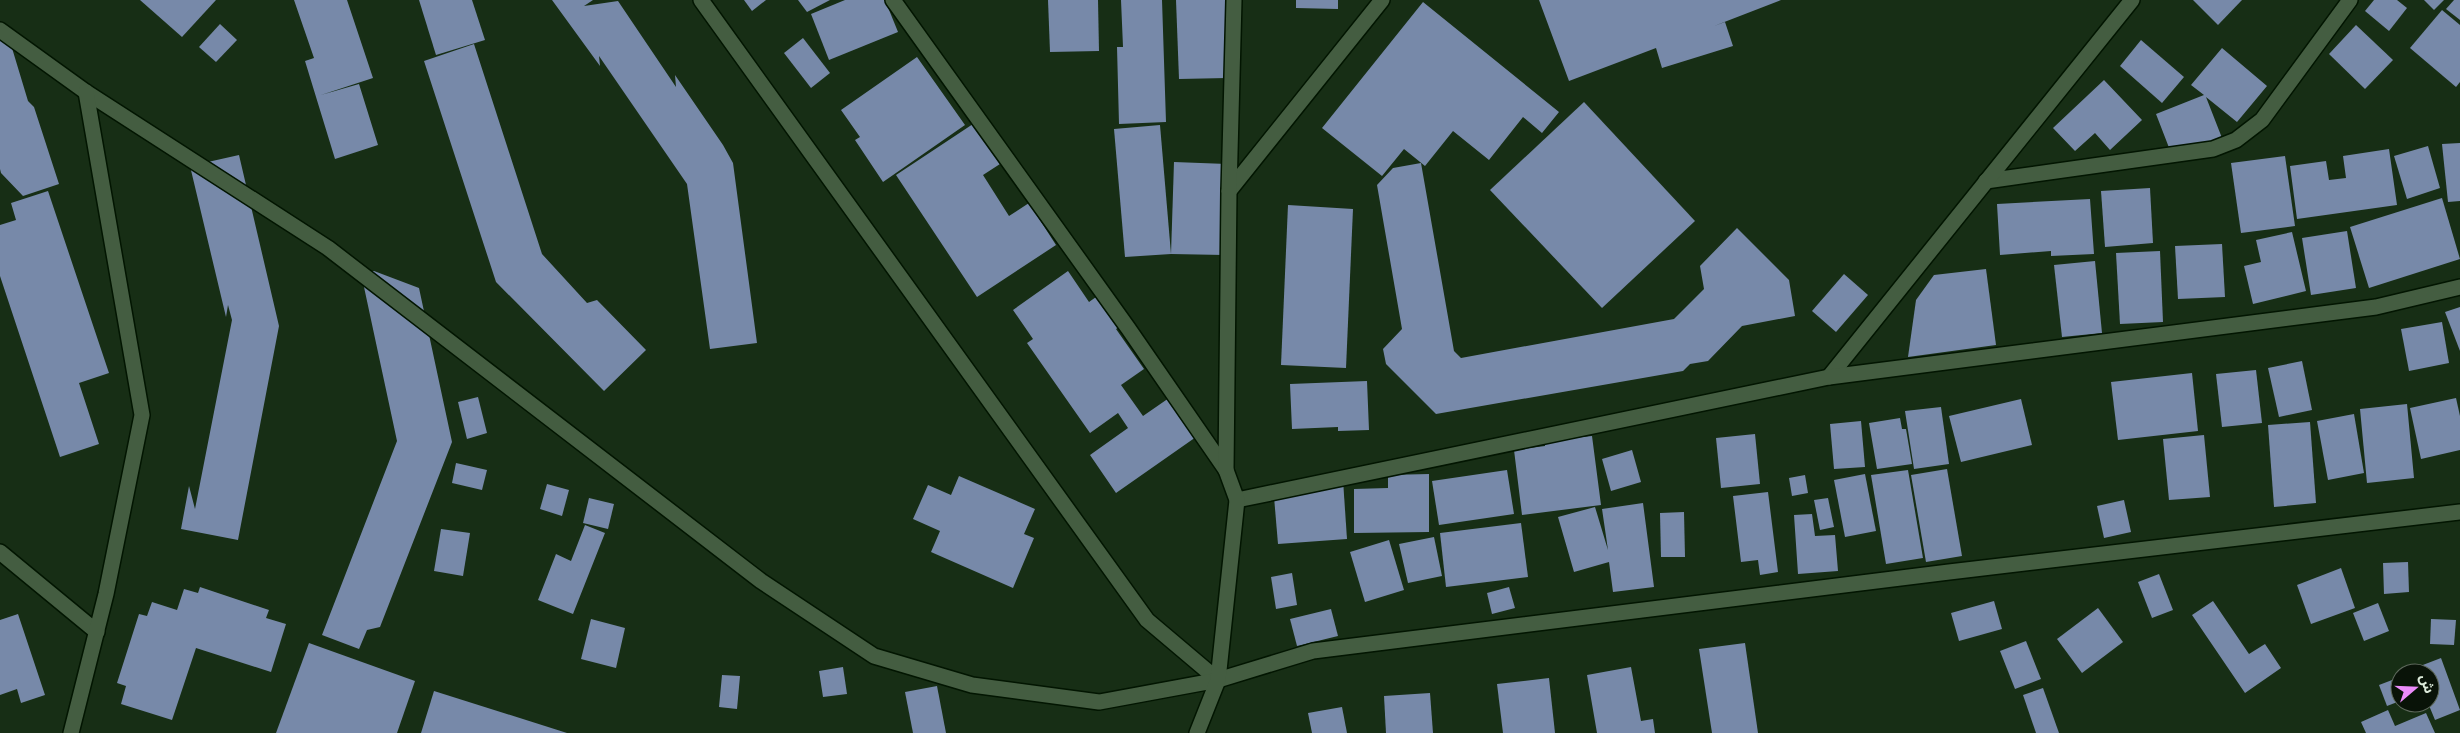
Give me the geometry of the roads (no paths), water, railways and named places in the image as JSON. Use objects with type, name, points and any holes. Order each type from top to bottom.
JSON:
[{"type":"street","points":[[701,0],[1147,620],[1218,680]]},
{"type":"street","points":[[893,0],[1128,328],[1226,470],[1237,500],[1218,680],[1197,733]]},
{"type":"street","points":[[1226,470],[1229,190],[1234,0]]},
{"type":"street","points":[[1229,190],[1382,0]]},
{"type":"street","points":[[1829,377],[2132,0]]},
{"type":"street","points":[[1986,181],[2213,149],[2236,140],[2262,120],[2350,0]]},
{"type":"street","points":[[0,30],[86,92],[328,248],[760,581],[874,656],[972,686],[1099,702],[1218,680],[1313,651],[1950,572],[2460,512]]},
{"type":"street","points":[[71,733],[97,632],[142,415],[86,92]]},
{"type":"street","points":[[1237,500],[1829,377],[2376,308],[2460,287]]},
{"type":"street","points":[[0,552],[97,632]]}]
